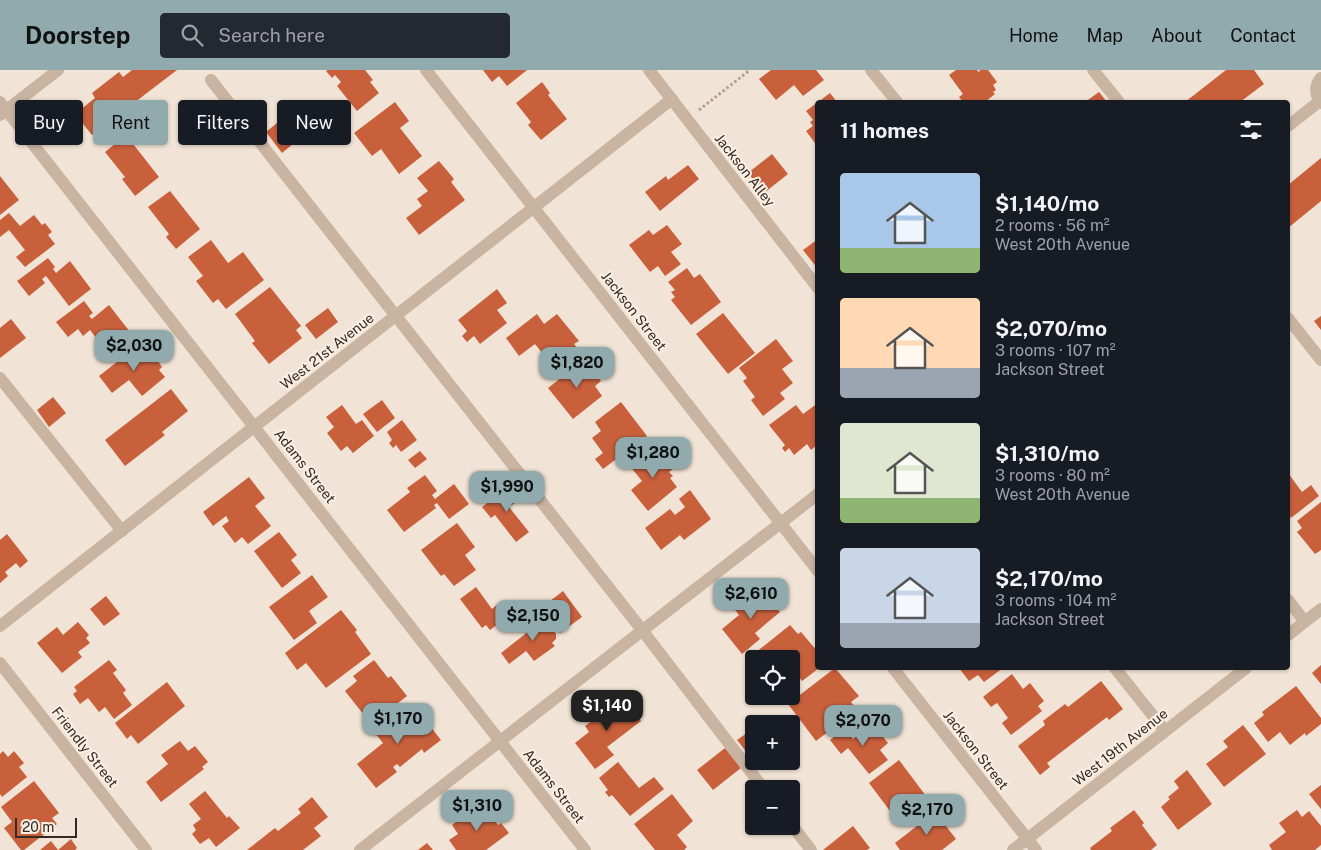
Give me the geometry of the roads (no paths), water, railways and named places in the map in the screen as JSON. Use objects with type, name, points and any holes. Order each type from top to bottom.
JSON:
[{"type":"street","points":[[2,109],[58,70]]},
{"type":"street","name":"Jackson Street","points":[[426,70],[815,567]]},
{"type":"street","name":"Jackson Alley","points":[[649,70],[815,284]]},
{"type":"street","points":[[871,70],[895,100]]},
{"type":"street","points":[[1093,70],[1117,100]]},
{"type":"street","points":[[1290,124],[1320,102],[1316,88],[1321,76],[1317,70]]},
{"type":"street","points":[[211,80],[642,630],[757,780]]},
{"type":"street","name":"West 21st Avenue","points":[[0,626],[672,99]]},
{"type":"street","name":"Adams Street","points":[[2,109],[255,427],[585,850]]},
{"type":"street","points":[[1290,321],[1321,360]]},
{"type":"street","points":[[0,378],[122,531]]},
{"type":"street","points":[[361,850],[815,496]]},
{"type":"street","points":[[1290,603],[1305,622]]},
{"type":"street","points":[[1290,633],[1321,609]]},
{"type":"street","name":"Friendly Street","points":[[0,663],[146,850]]},
{"type":"street","name":"Jackson Street","points":[[895,670],[1036,850]]},
{"type":"street","points":[[1117,670],[1165,731]]},
{"type":"street","name":"West 19th Avenue","points":[[1013,850],[1243,670]]},
{"type":"street","points":[[799,835],[811,850]]}]
